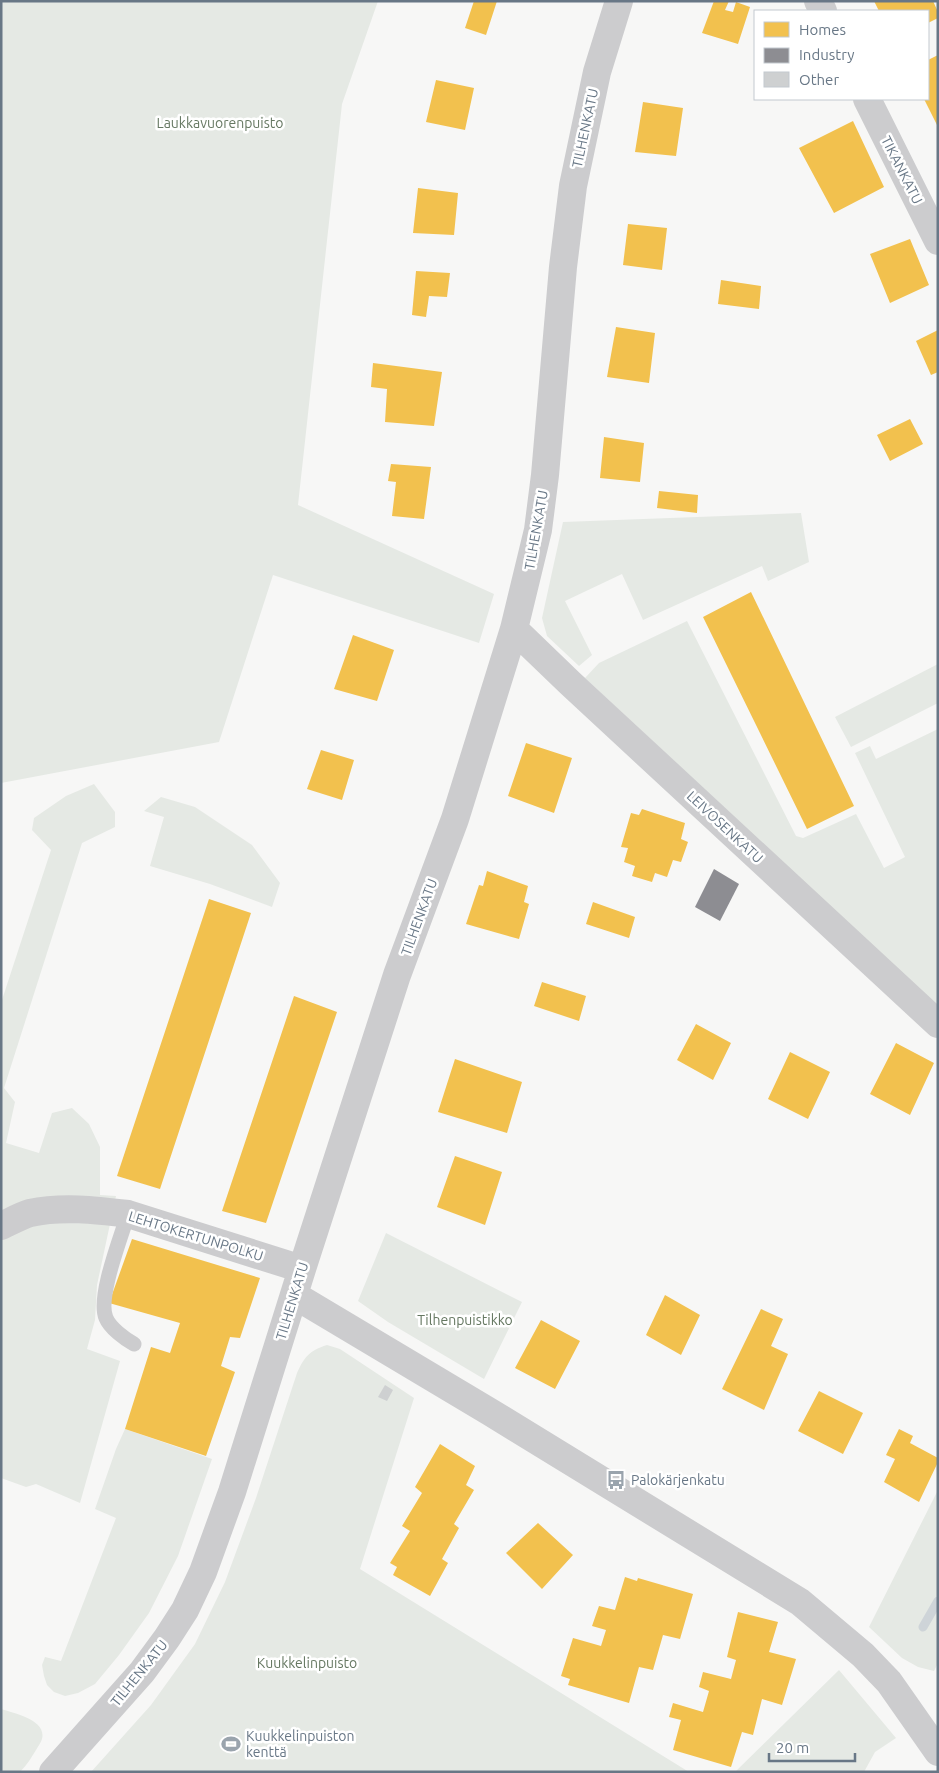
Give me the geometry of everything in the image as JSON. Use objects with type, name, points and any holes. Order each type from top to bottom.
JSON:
[{"type":"street","name":"TILHENKATU","points":[[53,1772],[142,1672],[185,1610],[203,1572],[232,1492],[397,975],[455,819],[514,629],[538,530],[563,267],[573,186],[597,72],[619,1]]},
{"type":"street","name":"TIKANKATU","points":[[868,100],[938,241]]},
{"type":"street","name":"LEIVOSENKATU","points":[[514,629],[938,1024]]},
{"type":"street","name":"LEHTOKERTUNPOLKU","points":[[1,1226],[29,1213],[61,1209],[101,1210],[128,1214],[302,1269]]},
{"type":"street","points":[[294,1295],[490,1412],[800,1602],[863,1655],[889,1682],[937,1747]]},
{"type":"lane","points":[[128,1214],[106,1285],[103,1303],[106,1319],[123,1337],[134,1344]]},
{"type":"green space","name":"Laukkavuorenpuisto","points":[[1,1],[378,1],[342,104],[298,505],[494,594],[479,643],[273,575],[219,742],[1,783]]},
{"type":"green space","points":[[801,513],[809,562],[768,581],[762,566],[643,620],[622,574],[565,601],[592,655],[579,666],[547,636],[542,618],[563,522]]},
{"type":"green space","points":[[687,621],[796,836],[803,838],[856,814],[884,868],[905,857],[855,753],[870,746],[876,759],[938,729],[938,1007],[585,678],[599,663]]},
{"type":"green space","points":[[938,664],[938,703],[851,747],[835,717]]},
{"type":"green space","points":[[94,784],[115,812],[115,827],[82,843],[4,1088],[15,1102],[6,1143],[39,1153],[52,1113],[72,1108],[89,1124],[100,1147],[100,1195],[116,1196],[97,1285],[95,1320],[87,1349],[120,1361],[80,1503],[36,1484],[26,1487],[1,1478],[1,1003],[51,850],[32,830],[34,818],[66,796]]},
{"type":"green space","points":[[161,797],[195,807],[252,845],[280,883],[272,907],[210,884],[150,866],[164,817],[144,811]]},
{"type":"green space","name":"Tilhenpuistikko","points":[[386,1233],[522,1302],[484,1379],[388,1322],[358,1301]]},
{"type":"green space","name":"Kuukkelinpuisto","points":[[327,1345],[340,1349],[414,1398],[360,1569],[689,1772],[91,1772],[151,1705],[195,1644],[225,1582],[256,1498],[297,1373],[308,1355]]},
{"type":"green space","points":[[125,1429],[212,1459],[178,1556],[149,1613],[119,1655],[95,1684],[78,1693],[65,1696],[54,1692],[47,1685],[42,1665],[45,1657],[61,1661],[116,1518],[95,1509]]},
{"type":"green space","points":[[938,1490],[938,1663],[934,1671],[918,1667],[902,1658],[869,1627]]},
{"type":"green space","points":[[839,1670],[896,1738],[875,1752],[864,1772],[735,1772]]},
{"type":"green space","points":[[1,1709],[28,1718],[40,1727],[42,1732],[40,1743],[20,1772],[1,1772]]},
{"type":"building: Homes","points":[[474,1],[497,1],[486,35],[465,28]]},
{"type":"building: Homes","points":[[714,1],[729,1],[725,10],[733,12],[736,2],[750,7],[738,44],[702,33]]},
{"type":"building: Homes","points":[[874,1],[933,1],[938,12],[938,18],[929,22],[929,10],[878,10]]},
{"type":"building: Homes","points":[[938,55],[938,127],[924,100],[929,100],[929,60]]},
{"type":"building: Homes","points":[[436,80],[474,88],[465,130],[426,122]]},
{"type":"building: Homes","points":[[643,102],[683,108],[676,156],[635,152]]},
{"type":"building: Homes","points":[[853,121],[884,187],[834,213],[799,148]]},
{"type":"building: Homes","points":[[418,188],[458,193],[454,235],[413,233]]},
{"type":"building: Homes","points":[[628,224],[667,228],[662,270],[623,265]]},
{"type":"building: Homes","points":[[910,239],[929,285],[890,303],[870,254]]},
{"type":"building: Homes","points":[[416,271],[450,273],[447,297],[429,296],[426,317],[412,315]]},
{"type":"building: Homes","points":[[721,280],[761,286],[759,309],[718,304]]},
{"type":"building: Homes","points":[[616,327],[655,333],[649,383],[607,377]]},
{"type":"building: Homes","points":[[938,330],[938,372],[931,375],[916,341]]},
{"type":"building: Homes","points":[[373,363],[442,372],[434,426],[385,422],[387,389],[371,387]]},
{"type":"building: Homes","points":[[910,419],[923,444],[890,461],[877,435]]},
{"type":"building: Homes","points":[[604,437],[644,443],[640,482],[600,478]]},
{"type":"building: Homes","points":[[391,464],[431,467],[424,519],[392,516],[396,482],[388,481]]},
{"type":"building: Homes","points":[[659,491],[698,495],[697,513],[657,508]]},
{"type":"building: Homes","points":[[751,592],[854,806],[807,829],[703,617]]},
{"type":"building: Homes","points":[[353,635],[394,650],[377,701],[334,689]]},
{"type":"building: Homes","points":[[526,743],[572,758],[554,813],[508,796]]},
{"type":"building: Homes","points":[[321,750],[354,760],[342,800],[307,789]]},
{"type":"building: Homes","points":[[642,809],[685,823],[681,839],[688,842],[681,862],[673,860],[667,877],[655,873],[652,882],[632,876],[635,866],[624,862],[628,848],[621,847],[631,813],[639,815]]},
{"type":"building: Homes","points":[[487,871],[528,886],[524,902],[529,904],[519,939],[466,924],[479,885],[483,886]]},
{"type":"building: Homes","points":[[209,899],[251,913],[160,1189],[117,1176]]},
{"type":"building: Homes","points":[[593,902],[635,917],[629,938],[586,924]]},
{"type":"building: Homes","points":[[542,982],[586,996],[579,1021],[534,1006]]},
{"type":"building: Homes","points":[[294,996],[337,1012],[266,1223],[222,1211]]},
{"type":"building: Homes","points":[[696,1024],[731,1043],[713,1080],[677,1060]]},
{"type":"building: Homes","points":[[896,1043],[934,1063],[910,1115],[870,1094]]},
{"type":"building: Homes","points":[[790,1052],[830,1072],[808,1119],[768,1099]]},
{"type":"building: Homes","points":[[455,1059],[522,1082],[507,1133],[438,1112]]},
{"type":"building: Homes","points":[[455,1156],[502,1172],[485,1225],[437,1207]]},
{"type":"building: Homes","points":[[132,1239],[260,1278],[240,1338],[230,1337],[221,1366],[235,1372],[206,1456],[125,1429],[151,1347],[170,1353],[180,1323],[109,1303]]},
{"type":"building: Homes","points":[[665,1295],[700,1315],[681,1355],[646,1335]]},
{"type":"building: Homes","points":[[761,1309],[783,1319],[771,1346],[788,1354],[764,1410],[722,1389]]},
{"type":"building: Homes","points":[[541,1320],[580,1341],[555,1389],[515,1368]]},
{"type":"building: Homes","points":[[819,1391],[863,1413],[843,1454],[798,1431]]},
{"type":"building: Homes","points":[[899,1429],[913,1436],[910,1443],[938,1458],[938,1462],[919,1502],[884,1482],[895,1459],[886,1455]]},
{"type":"building: Homes","points":[[440,1444],[475,1466],[466,1485],[474,1490],[454,1524],[459,1528],[442,1559],[448,1563],[430,1596],[393,1575],[397,1567],[390,1563],[410,1531],[402,1526],[422,1493],[415,1487]]},
{"type":"building: Homes","points":[[538,1523],[573,1555],[542,1589],[506,1553]]},
{"type":"building: Homes","points":[[625,1577],[637,1581],[638,1578],[693,1594],[680,1639],[663,1635],[653,1670],[639,1667],[629,1703],[568,1685],[570,1679],[561,1676],[573,1638],[601,1646],[606,1630],[592,1626],[599,1606],[615,1610]]},
{"type":"building: Homes","points":[[738,1612],[778,1622],[769,1652],[796,1659],[782,1705],[762,1699],[753,1735],[742,1732],[731,1767],[673,1750],[681,1720],[669,1717],[673,1703],[703,1712],[709,1691],[699,1687],[703,1672],[731,1679],[736,1660],[727,1657]]},
{"type":"building: Industry","points":[[714,869],[739,884],[720,921],[695,907]]},
{"type":"building: Other","points":[[385,1385],[393,1390],[387,1401],[378,1397]]},
{"type":"waterway","points":[[923,1627],[938,1601]]},
{"type":"place","name":"Palokärjenkatu","points":[[616,1480]]},
{"type":"place","name":"Kuukkelinpuiston kenttä","points":[[231,1744]]}]
